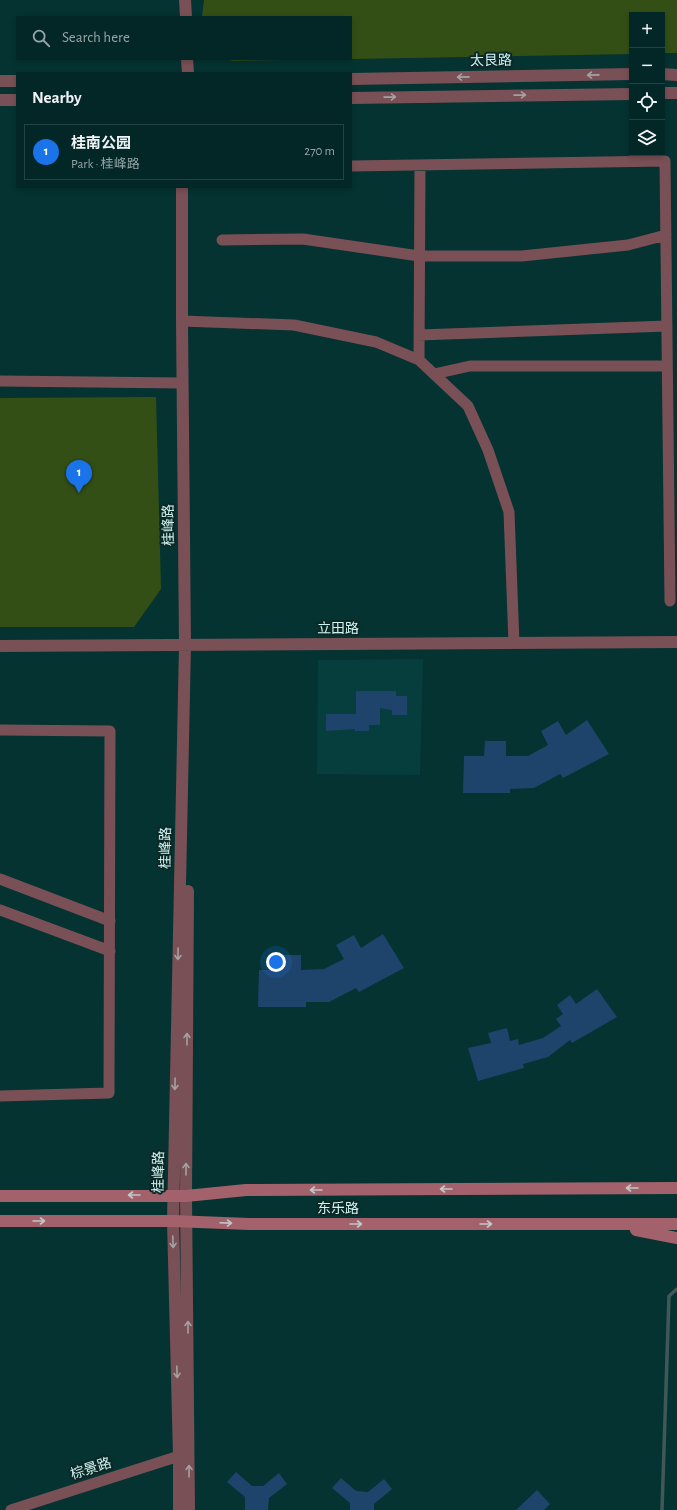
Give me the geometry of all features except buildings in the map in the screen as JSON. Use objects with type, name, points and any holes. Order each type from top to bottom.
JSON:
[{"type":"main road","name":"东乐路","points":[[0,1196],[186,1196],[246,1190],[653,1188],[674,1185]]},
{"type":"main road","name":"东乐路","points":[[0,1221],[187,1221],[250,1224],[674,1224]]},
{"type":"main road","points":[[593,1224],[674,1237]]},
{"type":"street","points":[[181,0],[182,16]]},
{"type":"street","points":[[185,0],[186,16]]},
{"type":"street","points":[[182,60],[182,72]]},
{"type":"street","points":[[187,60],[188,72]]},
{"type":"street","name":"太艮路","points":[[352,79],[629,74]]},
{"type":"street","points":[[665,74],[677,75]]},
{"type":"street","points":[[0,81],[16,81]]},
{"type":"street","points":[[665,93],[677,93]]},
{"type":"street","points":[[352,98],[629,94]]},
{"type":"street","points":[[0,100],[16,100]]},
{"type":"street","points":[[352,166],[665,161],[670,600]]},
{"type":"street","points":[[419,360],[420,165]]},
{"type":"street","name":"桂峰路","points":[[179,1510],[173,1195],[187,645],[182,383],[185,321],[182,188]]},
{"type":"street","points":[[187,188],[185,321],[187,645],[186,1196],[189,1510]]},
{"type":"street","points":[[222,240],[303,238],[420,256],[522,256],[628,244],[666,235]]},
{"type":"street","points":[[185,321],[294,325],[376,342],[419,360],[468,406],[488,450],[509,512],[514,643]]},
{"type":"street","points":[[419,335],[667,326]]},
{"type":"street","points":[[434,374],[470,366],[667,366]]},
{"type":"street","points":[[0,381],[182,383]]},
{"type":"street","name":"立田路","points":[[0,646],[677,642]]},
{"type":"street","points":[[0,730],[110,731],[109,1093],[0,1096]]},
{"type":"street","points":[[0,879],[110,921]]},
{"type":"street","points":[[0,910],[110,951]]},
{"type":"street","name":"棕景路","points":[[11,1510],[179,1456]]},
{"type":"shaded area","points":[[423,659],[420,775],[317,774],[318,660]]},
{"type":"green space","points":[[204,0],[677,0],[677,53],[665,53],[665,12],[629,12],[629,54],[352,59],[352,16],[202,16]]},
{"type":"green space","points":[[229,60],[288,60],[233,61]]},
{"type":"green space","points":[[156,397],[161,589],[134,627],[0,627],[0,398]]},
{"type":"waterway","points":[[662,1510],[669,1296],[677,1289]]},
{"type":"place","name":"桂南公园","points":[[79,493]]}]
